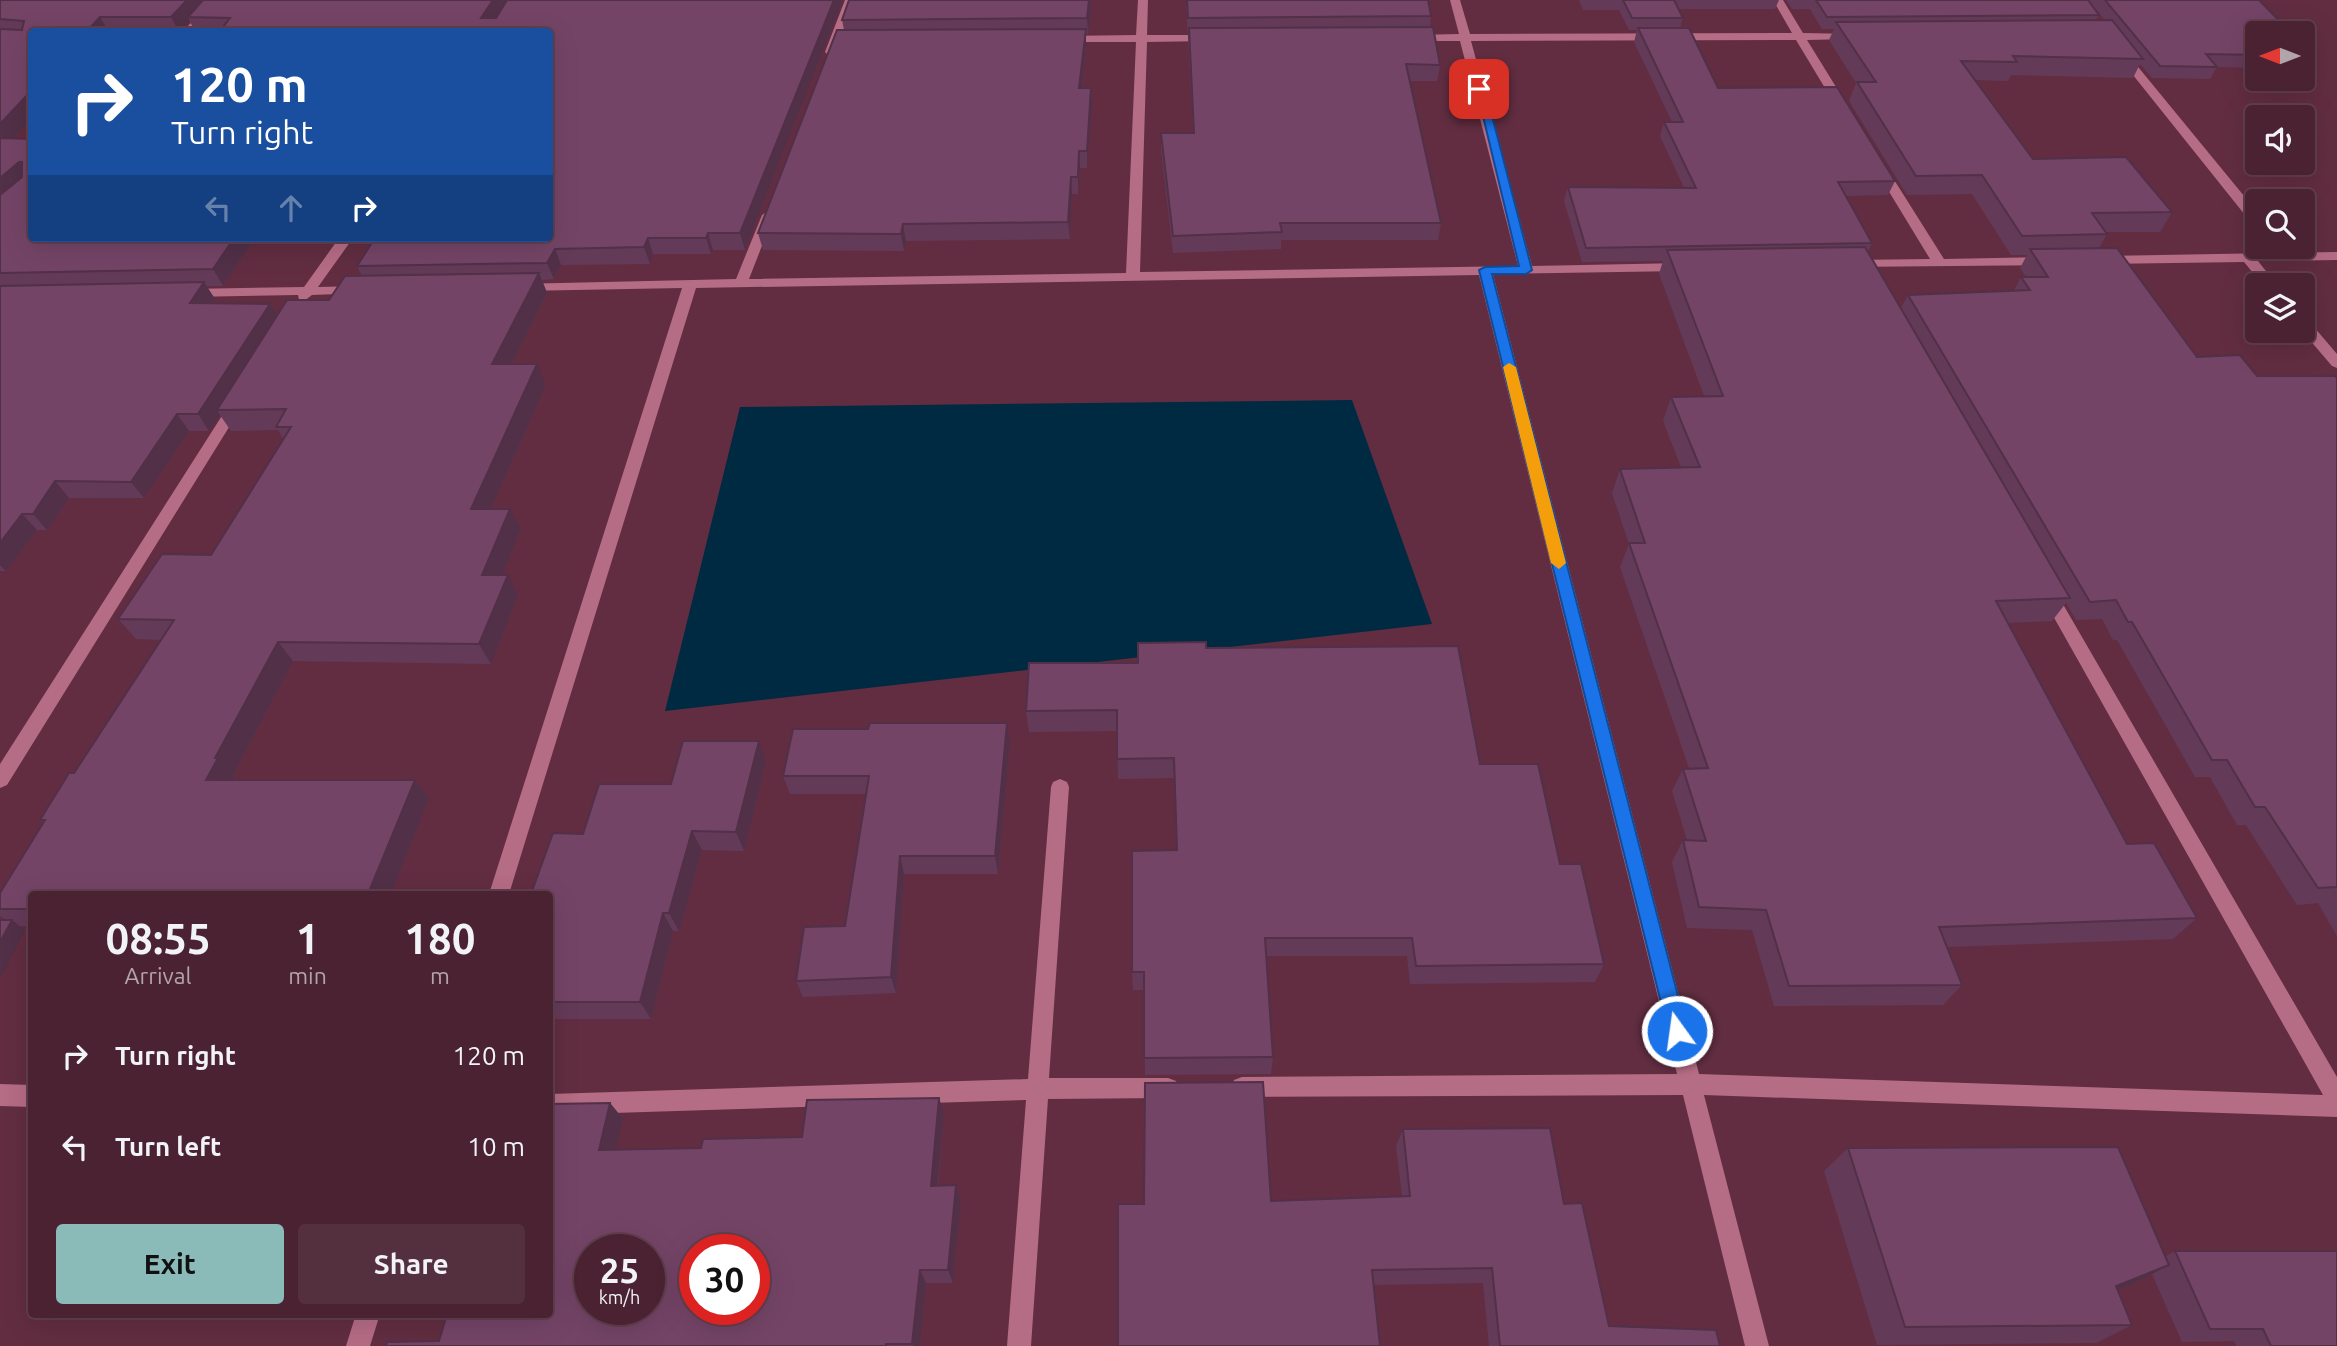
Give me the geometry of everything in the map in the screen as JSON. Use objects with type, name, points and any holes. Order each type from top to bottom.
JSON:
[{"type":"street","points":[[191,28],[219,0]]},
{"type":"street","points":[[825,66],[850,0]]},
{"type":"street","points":[[1133,276],[1139,39],[1143,0]]},
{"type":"street","points":[[1455,0],[1526,270]]},
{"type":"street","points":[[1778,0],[1850,120]]},
{"type":"street","points":[[1398,38],[1868,36]]},
{"type":"street","points":[[1042,39],[1221,38]]},
{"type":"street","points":[[835,41],[849,41]]},
{"type":"street","points":[[2113,43],[2245,206]]},
{"type":"street","points":[[1872,155],[1939,262]]},
{"type":"street","points":[[741,284],[771,207]]},
{"type":"street","points":[[293,314],[343,242]]},
{"type":"street","points":[[2315,254],[2337,256]]},
{"type":"street","points":[[2093,260],[2245,257]]},
{"type":"street","points":[[2249,259],[2260,273]]},
{"type":"street","points":[[1832,264],[2065,260]]},
{"type":"street","points":[[1860,264],[1874,288]]},
{"type":"street","points":[[513,287],[1693,267]]},
{"type":"street","points":[[1485,270],[1757,1346]]},
{"type":"street","points":[[500,891],[690,284]]},
{"type":"street","points":[[168,293],[376,289]]},
{"type":"street","points":[[2315,337],[2337,363]]},
{"type":"street","points":[[0,780],[249,384]]},
{"type":"street","points":[[2040,578],[2337,1098]]},
{"type":"street","points":[[1019,1346],[1060,787]]},
{"type":"street","points":[[1217,1087],[1691,1084],[2337,1106]]},
{"type":"street","points":[[553,1105],[1036,1088],[1189,1087]]},
{"type":"street","points":[[0,1095],[28,1096]]},
{"type":"street","points":[[358,1346],[367,1318]]},
{"type":"water","points":[[1352,400],[1432,624],[665,711],[740,407]]},
{"type":"building","points":[[0,0],[187,0],[171,17],[100,17],[90,28],[28,28],[28,94],[0,124],[0,29],[22,30],[24,21],[0,19]]},
{"type":"building","points":[[203,0],[493,0],[481,18],[496,18],[507,0],[834,0],[740,233],[708,233],[706,238],[648,238],[644,247],[555,249],[547,263],[357,266],[372,242],[553,242],[553,28],[222,28],[230,18],[188,17]]},
{"type":"building","points":[[849,0],[1089,0],[1087,18],[842,20]]},
{"type":"building","points":[[1187,0],[1428,0],[1431,16],[1188,18]]},
{"type":"building","points":[[1623,0],[1674,0],[1683,18],[1632,18]]},
{"type":"building","points":[[1816,0],[2088,0],[2099,15],[1827,17]]},
{"type":"building","points":[[2105,0],[2259,0],[2279,21],[2245,21],[2245,55],[2206,54],[2217,67],[2160,66]]},
{"type":"building","points":[[2112,20],[2143,59],[2013,56],[2017,62],[1961,61],[2033,159],[2126,157],[2172,212],[2092,213],[2107,234],[2022,236],[1982,175],[1916,176],[1857,82],[1876,82],[1836,22]]},
{"type":"building","points":[[1433,27],[1440,65],[1406,64],[1441,223],[1280,223],[1282,232],[1173,236],[1161,133],[1194,133],[1189,28]]},
{"type":"building","points":[[1638,28],[1689,28],[1718,88],[1837,87],[1895,181],[1838,182],[1872,243],[1586,248],[1568,187],[1696,188],[1664,122],[1683,122]]},
{"type":"building","points":[[1086,29],[1079,88],[1091,88],[1087,151],[1079,151],[1078,177],[1071,177],[1068,222],[903,224],[901,234],[758,233],[837,30]]},
{"type":"building","points":[[0,138],[28,139],[28,242],[231,242],[213,269],[0,273],[0,195],[22,177],[22,162],[0,178]]},
{"type":"building","points":[[1865,247],[2070,598],[1996,601],[2127,844],[2154,843],[2197,918],[1939,927],[1962,985],[1789,986],[1766,910],[1699,907],[1683,840],[1706,841],[1683,769],[1708,768],[1629,543],[1645,543],[1620,469],[1700,467],[1671,397],[1723,396],[1667,250]]},
{"type":"building","points":[[2117,248],[2197,357],[2240,355],[2257,376],[2337,378],[2337,887],[2318,888],[2265,807],[2255,807],[2227,760],[2212,760],[2132,622],[2128,622],[2116,600],[2090,602],[1908,295],[2030,290],[2021,277],[2048,277],[2030,249]]},
{"type":"building","points":[[539,273],[492,364],[537,364],[471,509],[510,509],[482,575],[508,575],[479,644],[278,642],[215,758],[218,758],[206,780],[415,780],[369,891],[28,891],[28,909],[0,909],[0,893],[45,820],[40,820],[174,620],[118,619],[162,554],[211,555],[291,427],[276,427],[286,409],[217,410],[287,300],[329,300],[345,276]]},
{"type":"building","points":[[204,282],[190,303],[270,304],[198,414],[177,414],[131,482],[55,481],[33,514],[22,514],[0,543],[0,286]]},
{"type":"building","points":[[1206,642],[1206,648],[1458,646],[1480,764],[1538,764],[1560,864],[1581,864],[1604,964],[1416,966],[1412,938],[1265,938],[1273,1057],[1144,1058],[1144,972],[1132,972],[1132,851],[1177,850],[1174,758],[1117,759],[1117,710],[1026,711],[1029,663],[1138,663],[1138,643]]},
{"type":"building","points":[[870,723],[1007,723],[995,856],[900,856],[891,977],[796,981],[804,927],[845,926],[869,776],[783,776],[793,729],[868,729]]},
{"type":"building","points":[[683,741],[759,741],[736,832],[692,831],[669,913],[663,913],[640,1002],[553,1002],[553,891],[532,891],[553,833],[583,834],[599,784],[671,784]]},
{"type":"building","points":[[0,920],[12,920],[0,942]]},
{"type":"building","points":[[1263,1082],[1271,1201],[1410,1196],[1403,1129],[1550,1128],[1564,1204],[1582,1203],[1609,1326],[1716,1330],[1720,1346],[1500,1346],[1492,1268],[1372,1270],[1380,1346],[1118,1346],[1118,1204],[1144,1204],[1145,1083]]},
{"type":"building","points":[[939,1098],[931,1186],[956,1185],[948,1270],[920,1270],[912,1344],[386,1346],[387,1342],[439,1341],[446,1318],[553,1318],[553,1104],[610,1103],[599,1150],[701,1148],[703,1139],[802,1137],[807,1100]]},
{"type":"building","points":[[2118,1147],[2169,1265],[2116,1286],[2132,1325],[1905,1327],[1848,1148]]},
{"type":"building","points":[[2175,1251],[2337,1251],[2337,1346],[2271,1346],[2263,1329],[2210,1329]]},
{"type":"slow traffic","points":[[1509,367],[1559,563]]},
{"type":"route","points":[[1479,89],[1526,270],[1485,270],[1677,1031]]}]
